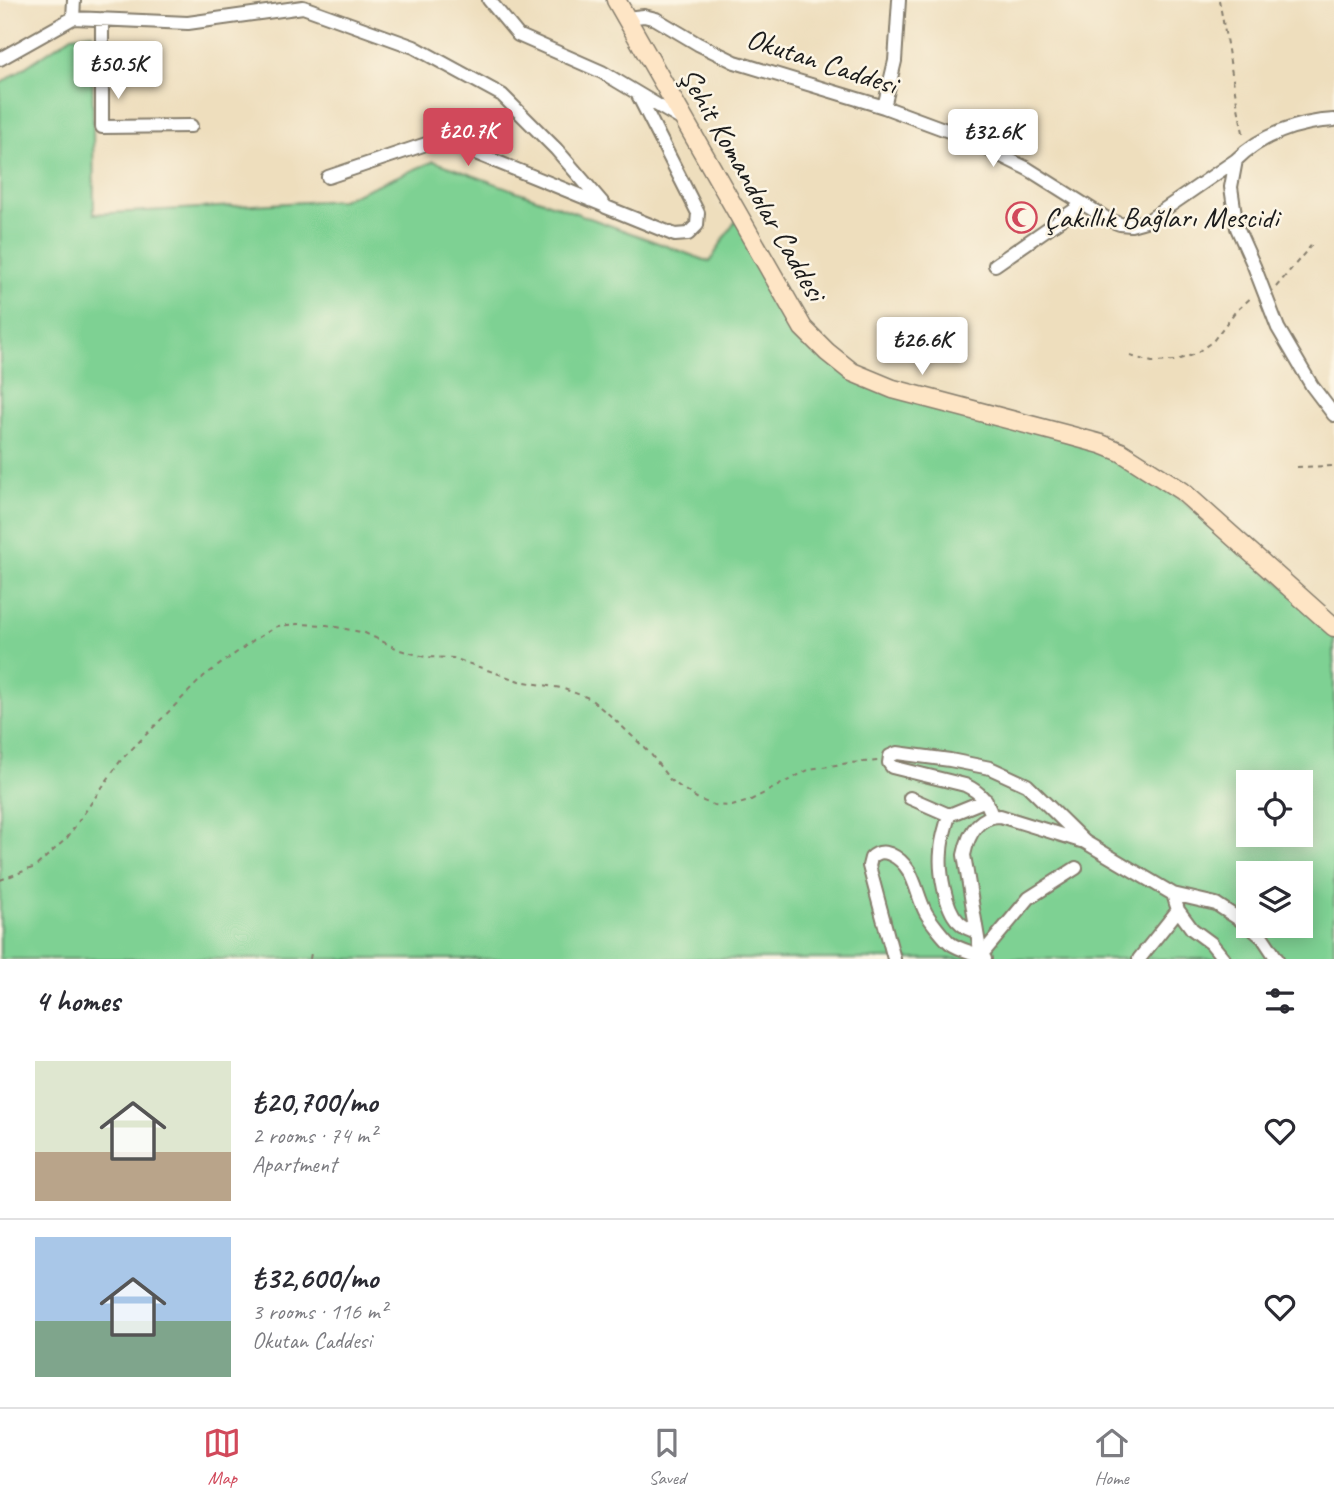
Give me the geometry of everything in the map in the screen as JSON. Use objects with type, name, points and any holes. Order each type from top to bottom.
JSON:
[{"type":"main road","name":"Şehit Komandolar Caddesi","points":[[616,0],[803,328],[827,352],[852,372],[892,389],[1101,444],[1121,453],[1182,491],[1334,627]]},
{"type":"street","points":[[72,18],[74,0]]},
{"type":"street","points":[[489,0],[518,35],[602,72],[687,123]]},
{"type":"street","points":[[884,107],[895,61],[899,0]]},
{"type":"street","points":[[0,59],[72,18],[188,23],[303,7],[414,47],[502,96],[556,149],[606,206]]},
{"type":"street","name":"Okutan Caddesi","points":[[626,18],[644,16],[656,19],[735,62],[884,107],[957,134],[1028,169],[1109,220],[1120,224],[1150,220],[1236,160],[1247,149],[1281,131],[1334,120]]},
{"type":"street","points":[[102,19],[102,127],[191,126]]},
{"type":"street","points":[[328,177],[441,139],[676,235],[688,234],[697,225],[698,213],[637,93]]},
{"type":"street","points":[[1236,160],[1231,187],[1237,228],[1278,328],[1312,386],[1334,415]]},
{"type":"street","points":[[995,265],[1083,204]]},
{"type":"street","points":[[992,816],[986,800],[975,789],[892,767],[888,761],[890,756],[897,753],[990,768],[1027,785],[1085,842]]},
{"type":"street","points":[[910,797],[949,815],[986,800]]},
{"type":"street","points":[[949,815],[940,852],[943,883],[952,913],[958,922],[976,932]]},
{"type":"street","points":[[981,958],[964,855],[967,842],[978,823],[992,816],[1000,816],[1085,842],[1173,894],[1216,904],[1236,917]]},
{"type":"street","points":[[894,959],[869,866],[871,858],[882,852],[901,860],[908,869],[926,914],[951,943],[981,958]]},
{"type":"street","points":[[981,958],[1030,898],[1076,868]]},
{"type":"street","points":[[1173,894],[1178,910],[1192,929],[1224,959]]},
{"type":"street","points":[[1139,959],[1178,910]]},
{"type":"street","points":[[1263,938],[1277,959]]},
{"type":"path","points":[[1219,0],[1247,149]]},
{"type":"path","points":[[1130,356],[1152,362],[1174,361],[1195,354],[1213,341],[1235,312],[1264,292],[1314,242]]},
{"type":"path","points":[[1297,467],[1334,466]]},
{"type":"path","points":[[0,880],[35,867],[67,838],[121,760],[204,676],[278,626],[327,625],[365,633],[400,650],[425,657],[453,658],[519,681],[561,688],[589,698],[650,753],[670,780],[698,799],[715,805],[732,806],[749,802],[810,769],[888,761]]},
{"type":"path","points":[[310,959],[312,953]]},
{"type":"green space","points":[[92,33],[94,214],[341,200],[434,161],[710,262],[737,219],[798,324],[853,370],[1135,461],[1334,628],[1334,959],[0,959],[0,84],[72,36]]},
{"type":"place","name":"Çakıllık Bağları Mescidi","points":[[1021,217]]}]
